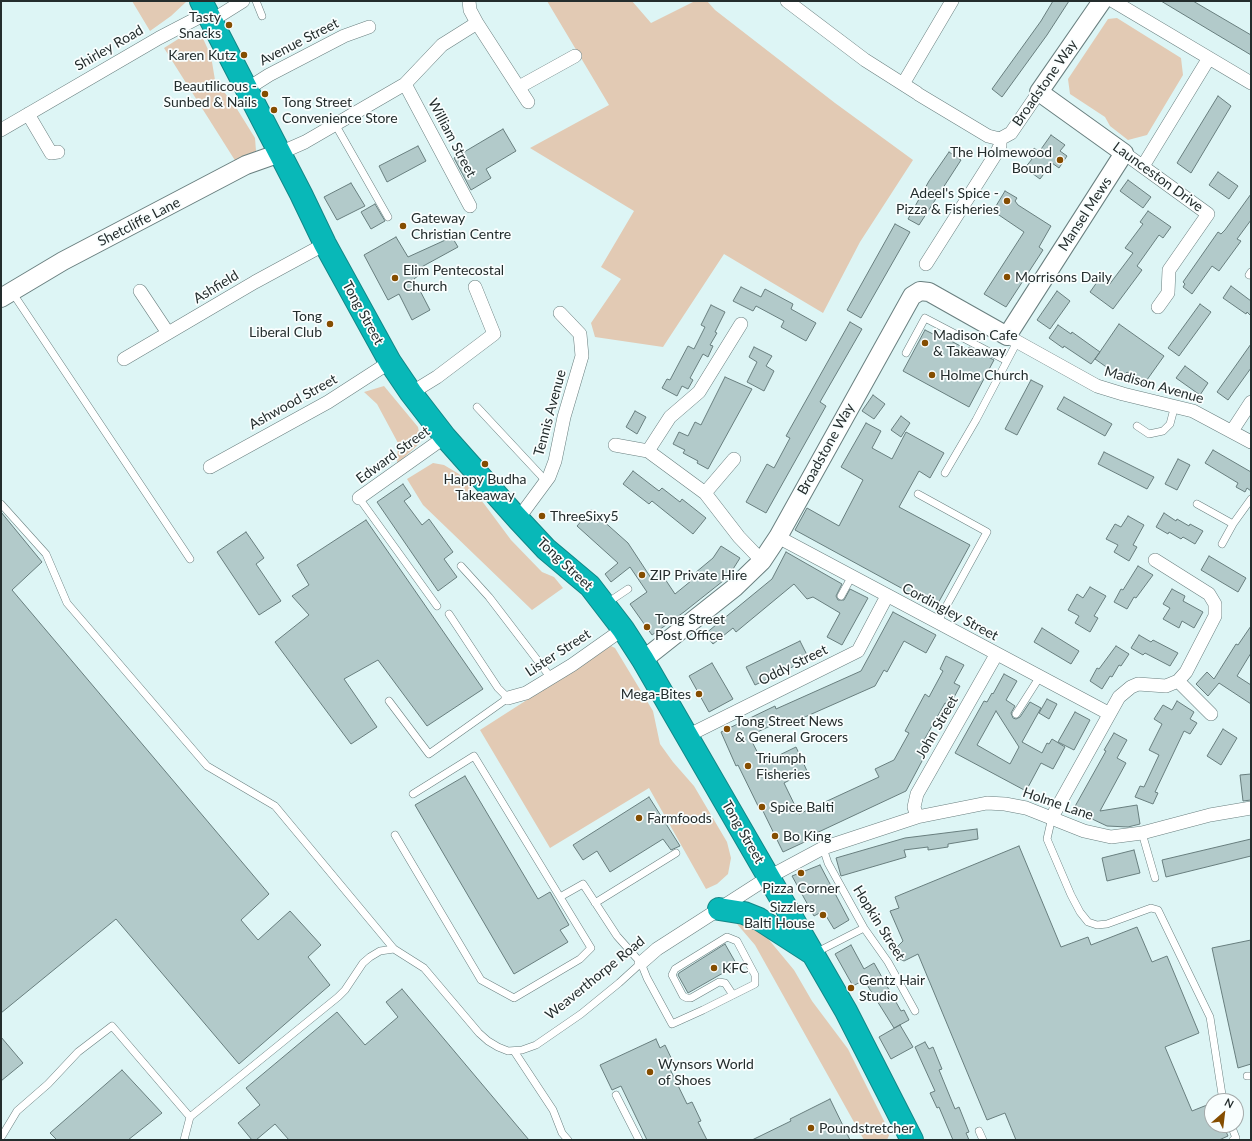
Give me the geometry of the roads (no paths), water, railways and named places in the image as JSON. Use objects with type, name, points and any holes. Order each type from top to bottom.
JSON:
[{"type":"highway","name":"Tong Street","points":[[207,12],[325,244],[390,362],[411,393],[445,437],[518,520],[546,549],[590,586],[623,629],[643,660],[846,1010],[912,1140]]},
{"type":"highway","points":[[719,909],[744,913],[759,919],[813,954]]},
{"type":"street","name":"Shirley Road","points":[[1,130],[159,38],[207,12],[243,1]]},
{"type":"street","points":[[469,1],[470,10],[477,23],[528,102]]},
{"type":"street","points":[[787,1],[865,60],[988,136],[1000,139]]},
{"type":"street","points":[[903,84],[952,1]]},
{"type":"street","name":"Broadstone Way","points":[[926,264],[997,152],[1000,146],[1000,139],[1011,133],[1102,1]]},
{"type":"street","points":[[1113,1],[1251,83]]},
{"type":"street","points":[[280,153],[305,142],[405,84],[442,45],[477,23]]},
{"type":"street","name":"Avenue Street","points":[[247,89],[269,75],[344,36],[369,27]]},
{"type":"street","points":[[519,87],[575,56]]},
{"type":"street","points":[[1143,166],[1209,58]]},
{"type":"street","name":"William Street","points":[[405,84],[470,206]]},
{"type":"street","name":"Launceston Drive","points":[[1039,92],[1208,214],[1169,270],[1168,293],[1158,307]]},
{"type":"street","points":[[28,114],[51,153],[58,152]]},
{"type":"street","name":"Shetcliffe Lane","points":[[7,295],[63,261],[246,165],[280,153]]},
{"type":"street","name":"Mansel Mews","points":[[1012,339],[1124,153]]},
{"type":"street","name":"Ashfield","points":[[124,359],[255,282],[325,244]]},
{"type":"street","points":[[411,393],[437,377],[494,334],[476,287]]},
{"type":"street","points":[[140,291],[168,333]]},
{"type":"street","name":"Broadstone Way","points":[[643,660],[734,588],[762,561],[778,537],[912,296],[920,291],[929,292],[1012,339]]},
{"type":"street","name":"Tennis Avenue","points":[[518,520],[549,477],[555,461],[564,418],[582,356],[580,334],[560,313]]},
{"type":"street","points":[[648,451],[670,417],[699,392],[740,324]]},
{"type":"street","name":"Madison Avenue","points":[[1012,339],[1097,386],[1123,394],[1175,405],[1202,414],[1251,442]]},
{"type":"street","name":"Ashwood Street","points":[[210,467],[328,402],[390,362]]},
{"type":"street","points":[[1232,431],[1251,402]]},
{"type":"street","name":"Edward Street","points":[[360,498],[445,437]]},
{"type":"street","points":[[615,445],[648,451],[705,493],[739,537],[762,561]]},
{"type":"street","points":[[705,493],[734,459]]},
{"type":"street","name":"Cordingley Street","points":[[778,537],[1039,678],[1108,713]]},
{"type":"street","points":[[1052,817],[1108,713],[1119,696],[1131,687],[1146,683],[1166,686],[1178,681],[1186,672],[1215,616],[1215,604],[1212,598],[1204,590],[1155,560]]},
{"type":"street","name":"Oddy Street","points":[[687,736],[858,651],[887,596]]},
{"type":"street","name":"Lister Street","points":[[508,698],[526,693],[551,678],[623,629]]},
{"type":"street","name":"John Street","points":[[917,817],[914,801],[917,794],[996,655]]},
{"type":"street","points":[[1178,681],[1211,714]]},
{"type":"street","name":"Holme Lane","points":[[769,877],[822,848],[917,817],[987,803],[1026,808],[1097,835],[1111,837],[1142,833],[1210,815],[1251,808]]},
{"type":"street","name":"Weaverthorpe Road","points":[[640,963],[657,949],[769,877]]},
{"type":"lane","points":[[256,1],[262,16]]},
{"type":"lane","points":[[335,124],[388,217]]},
{"type":"lane","points":[[7,295],[190,559]]},
{"type":"lane","points":[[906,353],[926,318],[1007,361]]},
{"type":"lane","points":[[945,473],[1007,361],[1012,339]]},
{"type":"lane","points":[[1137,426],[1149,434],[1164,431],[1170,424],[1175,405]]},
{"type":"lane","points":[[477,406],[546,481]]},
{"type":"lane","points":[[918,494],[987,532],[937,623]]},
{"type":"lane","points":[[360,498],[437,606]]},
{"type":"lane","points":[[1222,544],[1233,524],[1251,499]]},
{"type":"lane","points":[[1,504],[46,554],[67,603],[208,766],[275,806],[394,949],[424,968],[488,1041],[498,1047],[514,1051],[552,1110],[562,1133],[568,1140]]},
{"type":"lane","points":[[1197,504],[1233,524]]},
{"type":"lane","points":[[461,566],[494,604],[551,678]]},
{"type":"lane","points":[[841,596],[852,576]]},
{"type":"lane","points":[[605,604],[628,589]]},
{"type":"lane","points":[[389,701],[429,754],[508,698],[498,688],[449,614]]},
{"type":"lane","points":[[1016,714],[1039,678]]},
{"type":"lane","points":[[395,835],[481,980],[514,998],[580,959],[591,948],[474,756],[413,794]]},
{"type":"lane","points":[[1052,817],[1046,839],[1071,895],[1080,912],[1088,922],[1097,925],[1107,924],[1151,908],[1158,910],[1210,1017],[1222,1093]]},
{"type":"lane","points":[[1142,833],[1155,878]]},
{"type":"lane","name":"Hopkin Street","points":[[822,848],[828,863],[864,928],[888,962],[915,1011]]},
{"type":"lane","points":[[595,903],[676,853]]},
{"type":"lane","points":[[560,897],[582,884],[617,936],[640,963],[672,1024],[733,995],[755,984],[755,975],[737,942],[730,937],[724,938],[672,972],[672,977],[683,996],[687,998],[691,998],[719,982],[726,984],[733,995]]},
{"type":"lane","points":[[813,954],[864,928]]},
{"type":"lane","points":[[184,1140],[190,1117],[338,997],[345,990],[363,963],[370,957],[380,951],[394,949]]},
{"type":"lane","name":"Weaverthorpe Road","points":[[514,1051],[536,1045],[581,1014],[619,983],[640,963]]},
{"type":"lane","points":[[4,1137],[17,1110],[48,1084],[78,1052],[112,1026],[190,1117]]},
{"type":"lane","points":[[616,1095],[639,1140]]},
{"type":"lane","points":[[979,1131],[983,1140]]},
{"type":"place","name":"Tasty Snacks","points":[[229,25]]},
{"type":"place","name":"Karen Kutz","points":[[244,55]]},
{"type":"place","name":"Beautilicous - Sunbed & Nails","points":[[265,94]]},
{"type":"place","name":"Tong Street Convenience Store","points":[[274,110]]},
{"type":"place","name":"The Holmewood Bound","points":[[1060,160]]},
{"type":"place","name":"Adeel's Spice - Pizza & Fisheries","points":[[1007,201]]},
{"type":"place","name":"Gateway Christian Centre","points":[[403,226]]},
{"type":"place","name":"Morrisons Daily","points":[[1007,277]]},
{"type":"place","name":"Elim Pentecostal Church","points":[[395,278]]},
{"type":"place","name":"Tong Liberal Club","points":[[330,324]]},
{"type":"place","name":"Madison Cafe & Takeaway","points":[[925,343]]},
{"type":"place","name":"Holme Church","points":[[932,375]]},
{"type":"place","name":"Happy Budha Takeaway","points":[[485,464]]},
{"type":"place","name":"ThreeSixy5","points":[[542,516]]},
{"type":"place","name":"ZIP Private Hire","points":[[642,575]]},
{"type":"place","name":"Tong Street Post Office","points":[[647,627]]},
{"type":"place","name":"Mega-Bites","points":[[699,694]]},
{"type":"place","name":"Tong Street News & General Grocers","points":[[727,729]]},
{"type":"place","name":"Triumph Fisheries","points":[[748,766]]},
{"type":"place","name":"Spice Balti","points":[[762,807]]},
{"type":"place","name":"Farmfoods","points":[[639,818]]},
{"type":"place","name":"Bo King","points":[[775,836]]},
{"type":"place","name":"Pizza Corner","points":[[801,873]]},
{"type":"place","name":"Sizzlers Balti House","points":[[823,915]]},
{"type":"place","name":"KFC","points":[[714,968]]},
{"type":"place","name":"Gentz Hair Studio","points":[[851,988]]},
{"type":"place","name":"Wynsors World of Shoes","points":[[650,1072]]},
{"type":"place","name":"Poundstretcher","points":[[811,1128]]}]
